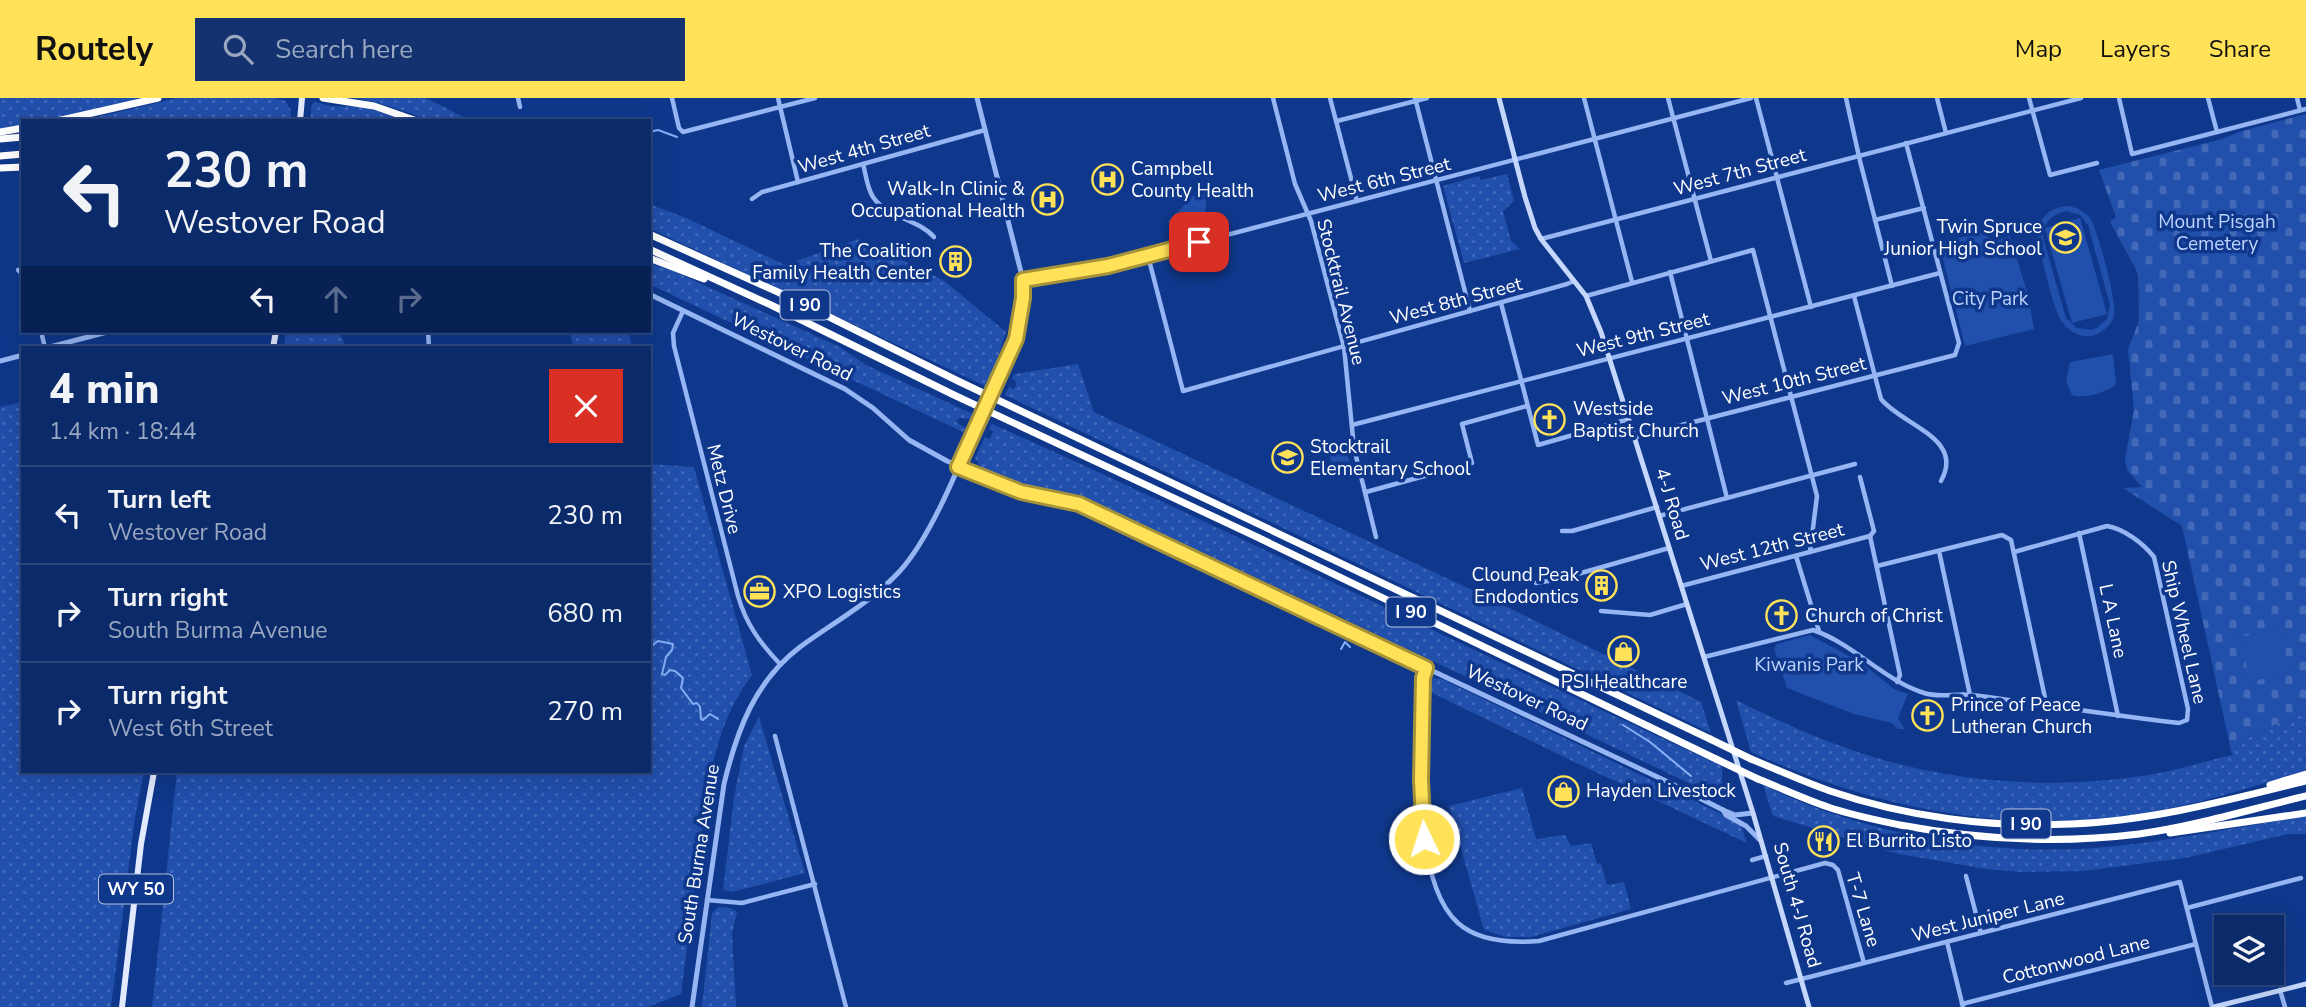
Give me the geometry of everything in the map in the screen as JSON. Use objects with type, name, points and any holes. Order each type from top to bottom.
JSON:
[{"type":"highway","points":[[67,119],[158,98]]},
{"type":"highway","points":[[323,98],[374,106],[410,119]]},
{"type":"highway","points":[[0,132],[21,128]]},
{"type":"highway","points":[[0,139],[21,137]]},
{"type":"highway","points":[[0,156],[21,153]]},
{"type":"highway","points":[[0,168],[21,167]]},
{"type":"highway","name":"I 90","points":[[651,235],[791,298],[958,381],[1751,760],[1832,792],[1945,818],[2038,825],[2138,817],[2217,802],[2306,780]]},
{"type":"highway","name":"I 90","points":[[651,250],[1257,537],[1758,779],[1829,808],[1879,821],[1972,836],[2091,843],[2306,813]]},
{"type":"highway","name":"I 90","points":[[651,259],[771,305]]},
{"type":"highway","name":"I 90","points":[[2138,817],[2242,793],[2306,774]]},
{"type":"highway","name":"I 90","points":[[2030,840],[2073,840],[2140,834],[2306,796]]},
{"type":"main road","points":[[300,119],[302,98]]},
{"type":"main road","name":"4-J Road","points":[[1499,98],[1530,215],[1541,239],[1586,296],[1609,358],[1753,813]]},
{"type":"main road","name":"WY 50","points":[[122,1007],[141,844],[154,773]]},
{"type":"main road","name":"South 4-J Road","points":[[1753,813],[1810,1007]]},
{"type":"main road","points":[[2213,1007],[2306,984]]},
{"type":"street","points":[[518,98],[520,107]]},
{"type":"street","points":[[672,98],[679,128],[683,132],[815,98]]},
{"type":"street","points":[[778,98],[798,183]]},
{"type":"street","name":"South Burma Avenue","points":[[692,1007],[724,784],[743,720],[752,702],[780,664],[855,610],[898,572],[915,552],[958,467],[1016,339],[1021,319],[1023,280],[977,98]]},
{"type":"street","name":"Stocktrail Avenue","points":[[1273,98],[1295,184],[1308,214],[1344,347],[1354,448],[1376,537]]},
{"type":"street","points":[[1330,98],[1357,201]]},
{"type":"street","points":[[1336,122],[1427,98]]},
{"type":"street","points":[[1584,98],[1632,282]]},
{"type":"street","points":[[1668,98],[1712,261]]},
{"type":"street","points":[[1754,98],[1811,307]]},
{"type":"street","name":"West 6th Street","points":[[1023,280],[1108,266],[1754,98]]},
{"type":"street","points":[[1846,98],[1892,286]]},
{"type":"street","points":[[1937,98],[1946,133]]},
{"type":"street","points":[[2029,98],[2050,175],[2097,163]]},
{"type":"street","name":"West 7th Street","points":[[1541,239],[2081,98]]},
{"type":"street","points":[[2119,98],[2132,154],[2303,109],[2297,98]]},
{"type":"street","points":[[2208,98],[2217,132]]},
{"type":"street","points":[[1415,99],[1470,311]]},
{"type":"street","name":"West 4th Street","points":[[752,199],[762,192],[985,130]]},
{"type":"street","points":[[1906,143],[1940,274]]},
{"type":"street","points":[[863,164],[872,195],[878,203],[926,228],[934,237]]},
{"type":"street","points":[[1875,220],[1924,208]]},
{"type":"street","points":[[1586,296],[1753,250],[1817,496],[1810,552]]},
{"type":"street","name":"West 8th Street","points":[[1148,256],[1183,391],[1574,281]]},
{"type":"street","points":[[18,270],[21,273]]},
{"type":"street","points":[[1670,272],[1727,498]]},
{"type":"street","name":"West 9th Street","points":[[1352,425],[1940,274]]},
{"type":"street","name":"West 10th Street","points":[[1635,437],[1955,355],[1959,343],[1940,274]]},
{"type":"street","name":"Westover Road","points":[[651,295],[845,388],[873,408],[909,440],[958,467],[1021,492],[1079,504],[1723,810],[1735,815],[1753,813]]},
{"type":"street","points":[[1854,296],[1881,399],[1889,409],[1930,435],[1944,451],[1948,463],[1941,481]]},
{"type":"street","points":[[1501,303],[1538,445],[1629,419]]},
{"type":"street","name":"Metz Drive","points":[[683,311],[673,332],[674,346],[738,596],[757,639],[780,664]]},
{"type":"street","points":[[68,346],[105,333]]},
{"type":"street","points":[[0,361],[21,356]]},
{"type":"street","points":[[1366,492],[1472,463],[1462,425],[1527,406]]},
{"type":"street","points":[[1659,516],[1855,464]]},
{"type":"street","points":[[1860,477],[1874,531],[1870,536],[1900,675],[1897,682]]},
{"type":"street","points":[[1562,531],[1572,531],[1657,508]]},
{"type":"street","name":"Ship Wheel Lane","points":[[2080,533],[2107,526],[2115,527],[2147,548],[2154,557],[2188,709],[2187,720],[2179,723],[2119,716]]},
{"type":"street","points":[[2014,552],[2080,533]]},
{"type":"street","name":"L A Lane","points":[[2080,533],[2119,716]]},
{"type":"street","points":[[1877,566],[2002,535],[2011,540],[2047,707]]},
{"type":"street","name":"West 12th Street","points":[[1681,586],[1870,536]]},
{"type":"street","name":"West 12th Street","points":[[1536,583],[1560,579],[1670,548]]},
{"type":"street","points":[[1939,551],[1970,695]]},
{"type":"street","points":[[1796,556],[1819,632]]},
{"type":"street","points":[[1601,611],[1650,615],[1687,604]]},
{"type":"street","points":[[1704,657],[1807,631],[1819,632],[1860,655],[1897,682],[1928,695],[1970,695],[2119,716]]},
{"type":"street","points":[[1426,668],[1423,678],[1421,780],[1424,839],[1441,896],[1458,923],[1493,939],[1519,943],[1539,942],[1773,877]]},
{"type":"street","points":[[775,736],[846,1007]]},
{"type":"street","points":[[1723,810],[1726,816],[1746,826],[1761,841]]},
{"type":"street","points":[[1752,860],[1766,856]]},
{"type":"street","name":"T-7 Lane","points":[[1773,877],[1825,863],[1833,865],[1838,870],[1864,963]]},
{"type":"street","points":[[1966,876],[1981,933]]},
{"type":"street","points":[[2213,1007],[2187,908],[2301,878]]},
{"type":"street","name":"West Juniper Lane","points":[[1786,983],[2180,882],[2187,908]]},
{"type":"street","points":[[707,900],[728,904],[742,903],[815,884]]},
{"type":"street","points":[[1947,942],[1962,1005]]},
{"type":"street","name":"Cottonwood Lane","points":[[1962,1005],[2196,944]]},
{"type":"street","points":[[2280,990],[2285,1007]]},
{"type":"green space","points":[[0,98],[149,98],[58,119],[21,119],[21,127],[0,131]]},
{"type":"green space","points":[[178,98],[275,98],[285,101],[291,110],[291,119],[88,119]]},
{"type":"green space","points":[[353,98],[426,98],[467,119],[423,119],[375,102]]},
{"type":"green space","points":[[315,102],[331,106],[364,107],[402,119],[310,119],[312,104]]},
{"type":"green space","name":"Mount Pisgah Cemetery","points":[[2306,114],[2306,711],[2239,741],[2232,755],[2182,526],[2123,488],[2142,487],[2127,470],[2125,459],[2134,410],[2128,349],[2139,321],[2138,273],[2110,222],[2116,217],[2099,170],[2222,139]]},
{"type":"green space","points":[[1507,174],[1514,201],[1503,211],[1511,241],[1520,249],[1464,263],[1443,186],[1479,176],[1480,180]]},
{"type":"green space","points":[[1207,187],[1205,221],[1189,226],[1180,235],[1168,222],[1201,188]]},
{"type":"green space","points":[[651,205],[686,218],[785,265],[858,239],[943,280],[1006,332],[985,386],[651,229]]},
{"type":"green space","points":[[2060,207],[2076,208],[2090,218],[2106,266],[2114,316],[2105,329],[2091,336],[2075,333],[2063,323],[2055,307],[2045,272],[2038,241],[2039,227],[2044,217]],"holes":[[[2067,211],[2080,215],[2088,225],[2110,305],[2107,319],[2092,330],[2077,328],[2066,318],[2043,235],[2052,217]]]},
{"type":"green space","points":[[2080,218],[2107,314],[2072,323],[2045,228]]},
{"type":"green space","name":"City Park","points":[[1987,231],[1990,241],[2010,236],[2028,295],[2034,329],[1965,346],[1939,243]]},
{"type":"green space","points":[[651,264],[673,271],[840,347],[866,365],[973,414],[969,419],[960,418],[956,422],[966,428],[963,432],[651,285]]},
{"type":"green space","points":[[286,333],[340,333],[346,346],[284,346]]},
{"type":"green space","points":[[570,333],[629,333],[632,346],[573,346]]},
{"type":"green space","points":[[2113,354],[2116,384],[2095,394],[2072,395],[2066,381],[2070,362]]},
{"type":"green space","points":[[1078,364],[1094,412],[1493,600],[1701,702],[1711,733],[1005,395],[1009,387],[1014,389],[1017,382],[1012,379],[1014,374]]},
{"type":"green space","points":[[21,402],[21,773],[144,773],[135,817],[111,1007],[0,1007],[0,407]]},
{"type":"green space","points":[[992,424],[1722,766],[1722,792],[1718,797],[1094,502],[1007,479],[981,467],[975,458],[985,437],[990,439],[993,431],[989,428]]},
{"type":"green space","points":[[1344,443],[1352,470],[1335,475],[1329,453],[1317,456],[1315,449],[1326,446],[1327,449]]},
{"type":"green space","points":[[651,464],[694,467],[752,675],[728,717],[709,783],[681,994],[648,1007],[152,1007],[177,773],[651,773]]},
{"type":"green space","points":[[2279,624],[2286,642],[2284,646],[2288,666],[2293,667],[2294,671],[2247,683],[2243,667],[2247,668],[2245,659],[2240,656],[2238,649],[2242,649],[2236,638],[2241,633],[2245,636],[2275,629]]},
{"type":"green space","name":"Kiwanis Park","points":[[1810,635],[1862,663],[1894,689],[1908,694],[1898,718],[1905,729],[1854,714],[1787,688],[1774,649],[1777,644]]},
{"type":"green space","points":[[1434,678],[1442,679],[1740,823],[1747,843],[1426,690]]},
{"type":"green space","points":[[1736,700],[1820,738],[1887,761],[1965,777],[2045,783],[2126,778],[2165,772],[2232,755],[2239,741],[2306,711],[2306,770],[2204,800],[2125,816],[2054,821],[1965,815],[1877,798],[1792,770],[1751,752]]},
{"type":"green space","points":[[759,717],[805,873],[732,892],[723,890],[734,798],[744,746]]},
{"type":"green space","points":[[1763,785],[1842,817],[1883,829],[1967,845],[2053,850],[2095,848],[2175,838],[2306,816],[2306,834],[2288,834],[2185,858],[2083,871],[2022,872],[1985,869],[1894,853],[1773,816]]},
{"type":"green space","points":[[1522,788],[1536,839],[1565,835],[1571,846],[1591,843],[1597,864],[1601,863],[1607,885],[1624,882],[1631,909],[1531,937],[1506,937],[1484,930],[1449,806]]},
{"type":"green space","points":[[718,907],[737,912],[732,934],[736,1007],[702,1007],[712,913]]},
{"type":"waterway","points":[[651,132],[658,130],[677,137]]},
{"type":"waterway","points":[[651,646],[658,641],[673,644],[662,674],[665,675],[670,670],[683,678],[681,688],[693,704],[697,703],[700,707],[701,719],[710,714],[718,719]]},
{"type":"waterway","points":[[1341,649],[1345,642],[1350,647]]},
{"type":"waterway","points":[[1623,725],[1650,742],[1691,776]]},
{"type":"place","name":"Campbell County Health","points":[[1108,180]]},
{"type":"place","name":"Walk-In Clinic & Occupational Health","points":[[1048,200]]},
{"type":"place","name":"Twin Spruce Junior High School","points":[[2065,238]]},
{"type":"place","name":"The Coalition Family Health Center","points":[[955,262]]},
{"type":"place","name":"Westside Baptist Church","points":[[1550,420]]},
{"type":"place","name":"Stocktrail Elementary School","points":[[1287,458]]},
{"type":"place","name":"Clound Peak Endodontics","points":[[1602,586]]},
{"type":"place","name":"XPO Logistics","points":[[760,592]]},
{"type":"place","name":"Church of Christ","points":[[1782,616]]},
{"type":"place","name":"PSI Healthcare","points":[[1624,651]]},
{"type":"place","name":"Prince of Peace Lutheran Church","points":[[1928,716]]},
{"type":"place","name":"Hayden Livestock","points":[[1563,791]]},
{"type":"place","name":"El Burrito Listo","points":[[1823,841]]},
{"type":"route","points":[[1199,242],[1108,266],[1023,280],[1021,319],[1016,339],[958,467],[1021,492],[1079,504],[1426,668],[1423,678],[1421,780],[1424,839]]}]
